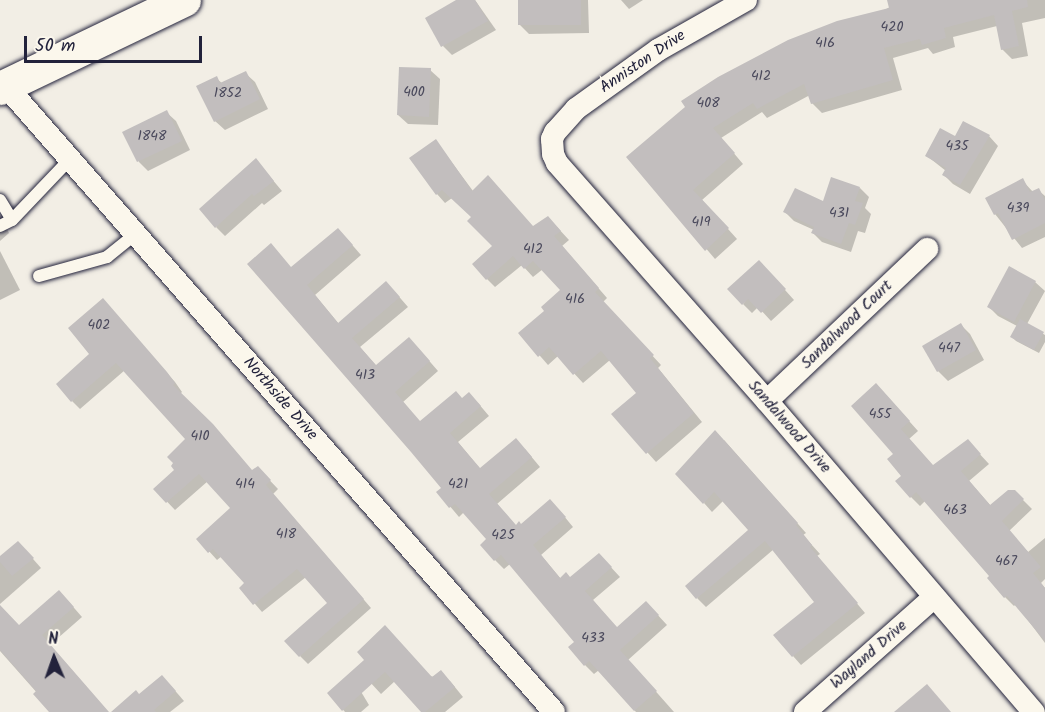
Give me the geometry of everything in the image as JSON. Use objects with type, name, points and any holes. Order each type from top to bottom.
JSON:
[{"type":"main road","points":[[2,86],[184,0]]},
{"type":"street","name":"Anniston Drive","points":[[552,139],[565,120],[585,102],[658,50],[746,0]]},
{"type":"street","name":"Northside Drive","points":[[2,86],[70,159],[555,712]]},
{"type":"street","name":"Sandalwood Drive","points":[[552,139],[557,163],[767,401],[1034,712]]},
{"type":"street","name":"Sandalwood Court","points":[[767,401],[927,249]]},
{"type":"street","name":"Wayland Drive","points":[[805,712],[934,597]]},
{"type":"lane","points":[[0,226],[12,220],[70,159]]},
{"type":"lane","points":[[0,200],[12,220]]},
{"type":"lane","points":[[39,276],[107,257],[135,234]]},
{"type":"building","points":[[456,0],[475,0],[488,21],[441,47],[425,18]]},
{"type":"building","points":[[518,0],[581,0],[581,25],[518,25]]},
{"type":"building","points":[[887,0],[1027,0],[1028,7],[1012,11],[1019,46],[1001,50],[994,15],[944,28],[946,38],[922,45],[920,39],[884,48],[893,80],[811,104],[804,84],[757,109],[753,103],[713,128],[735,153],[693,190],[729,228],[705,251],[626,157],[685,107],[681,101],[718,77],[788,40],[837,21],[889,8]]},
{"type":"building","points":[[399,67],[431,68],[429,117],[397,115]]},
{"type":"building","points":[[246,71],[260,99],[214,122],[196,86],[217,76],[220,83]]},
{"type":"building","points":[[167,110],[182,141],[137,162],[122,132]]},
{"type":"building","points":[[963,121],[990,135],[960,185],[942,175],[946,168],[925,156],[940,128],[955,136]]},
{"type":"building","points":[[436,139],[472,191],[488,175],[533,226],[548,216],[561,231],[554,236],[599,288],[595,292],[654,355],[650,358],[694,413],[646,454],[611,414],[636,393],[601,351],[573,375],[549,347],[538,357],[518,333],[544,311],[541,307],[560,290],[533,261],[524,269],[513,256],[486,280],[472,264],[492,246],[467,221],[471,217],[442,190],[436,195],[409,158]]},
{"type":"building","points":[[256,158],[274,181],[254,196],[252,194],[215,228],[199,209]]},
{"type":"building","points":[[831,177],[860,187],[855,201],[863,203],[855,225],[849,223],[841,244],[811,233],[814,227],[783,212],[795,188],[823,201]]},
{"type":"building","points":[[1023,178],[1030,192],[1039,188],[1045,200],[1045,223],[1012,240],[998,213],[994,215],[985,198]]},
{"type":"building","points":[[338,228],[353,245],[307,285],[338,323],[386,281],[400,297],[352,338],[376,365],[409,337],[430,361],[395,392],[420,421],[456,391],[462,398],[469,392],[481,406],[450,433],[480,468],[516,438],[532,457],[489,494],[516,525],[519,521],[521,524],[550,499],[566,517],[533,545],[560,578],[566,572],[570,577],[599,553],[612,567],[585,591],[617,627],[646,601],[659,615],[620,650],[657,691],[634,711],[589,661],[584,666],[568,647],[574,642],[501,555],[494,561],[480,545],[486,539],[455,504],[449,508],[436,492],[441,488],[247,264],[271,243],[291,267]]},
{"type":"building","points":[[759,260],[786,289],[761,313],[748,299],[742,305],[727,289]]},
{"type":"building","points":[[1009,266],[1036,281],[1014,322],[987,307]]},
{"type":"building","points":[[103,298],[167,372],[175,383],[173,385],[213,424],[252,470],[258,466],[271,480],[266,485],[364,599],[299,657],[284,641],[327,603],[297,569],[253,605],[239,588],[244,583],[213,549],[208,553],[196,539],[230,508],[199,474],[166,503],[153,489],[174,470],[171,466],[173,463],[167,457],[185,439],[116,363],[71,402],[56,384],[89,354],[68,328]]},
{"type":"building","points":[[1020,319],[1044,332],[1034,350],[1010,337]]},
{"type":"building","points":[[961,323],[976,350],[937,372],[922,346]]},
{"type":"building","points":[[876,383],[910,421],[901,429],[933,465],[968,439],[981,454],[961,471],[990,505],[1008,490],[1015,490],[1024,499],[1002,521],[1041,567],[1033,573],[1045,588],[1045,641],[1007,596],[1004,598],[987,578],[989,576],[916,492],[910,498],[895,481],[901,476],[887,459],[893,454],[851,406]]},
{"type":"building","points":[[715,430],[798,523],[796,525],[812,545],[810,547],[858,603],[792,657],[773,635],[814,602],[765,541],[696,599],[685,586],[748,530],[714,492],[703,504],[675,474]]},
{"type":"building","points":[[18,541],[34,558],[12,576],[0,562],[0,556]]},
{"type":"building","points":[[59,590],[74,607],[42,635],[109,712],[49,712],[33,694],[36,691],[0,650],[0,605],[19,625]]},
{"type":"building","points":[[385,625],[432,677],[441,670],[455,687],[425,712],[421,712],[385,672],[342,711],[327,693],[364,660],[357,652]]},
{"type":"building","points":[[162,675],[176,691],[154,710],[156,712],[111,712],[136,690],[139,694]]},
{"type":"building","points":[[927,684],[951,712],[894,712]]}]
